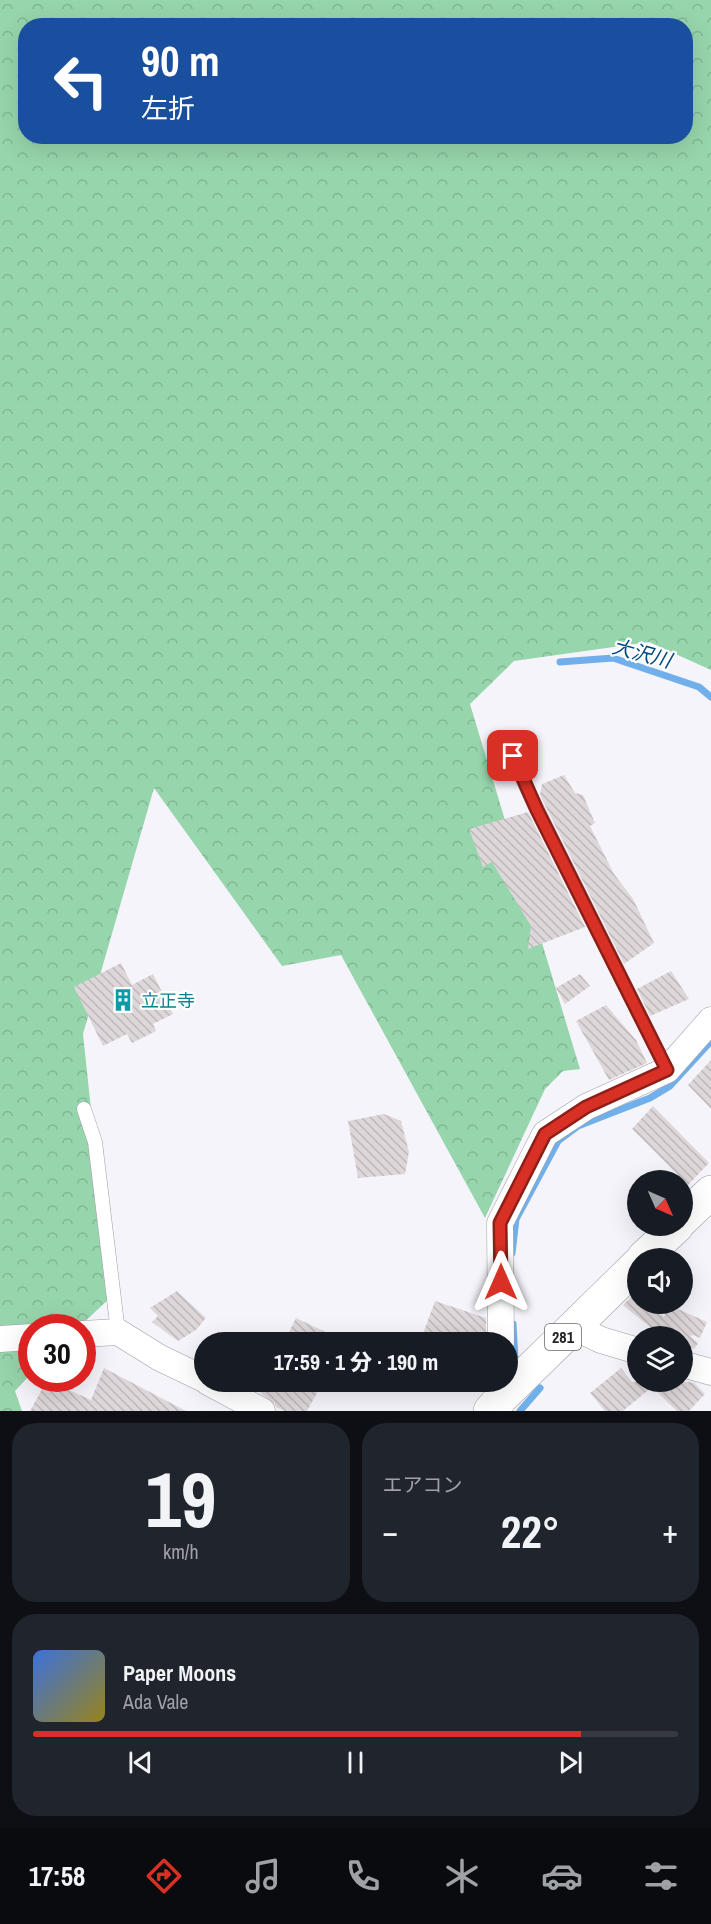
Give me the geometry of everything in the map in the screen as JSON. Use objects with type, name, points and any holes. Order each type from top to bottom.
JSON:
[{"type":"highway","points":[[693,1209],[711,1192]]},
{"type":"highway","points":[[654,1248],[666,1236]]},
{"type":"highway","name":"281","points":[[498,1396],[627,1275]]},
{"type":"street","points":[[501,1332],[500,1223],[545,1134],[586,1107],[667,1070],[711,1020]]},
{"type":"street","points":[[574,1326],[601,1340],[627,1348]]},
{"type":"street","points":[[96,1333],[117,1332],[160,1358],[194,1374]]},
{"type":"street","points":[[0,1339],[18,1338]]},
{"type":"street","points":[[693,1367],[711,1372]]},
{"type":"street","points":[[227,1392],[262,1411]]},
{"type":"lane","points":[[513,756],[667,1070]]},
{"type":"lane","points":[[84,1109],[95,1142],[117,1332]]},
{"type":"green space","points":[[0,0],[711,0],[711,670],[649,642],[514,661],[470,704],[580,1069],[563,1071],[545,1089],[485,1218],[341,955],[282,966],[154,788],[83,1034],[111,1297],[93,1314],[18,1314],[18,1388],[15,1391],[22,1411],[0,1411]]},
{"type":"building","points":[[564,775],[575,793],[583,795],[595,823],[590,826],[614,874],[633,899],[654,943],[624,964],[540,795],[542,784]]},
{"type":"building","points":[[528,812],[585,927],[528,949],[531,926],[492,862],[483,867],[469,829]]},
{"type":"building","name":"立正寺","points":[[121,963],[132,985],[153,974],[173,1014],[153,1024],[156,1031],[132,1043],[127,1034],[103,1046],[74,987]]},
{"type":"building","points":[[671,971],[689,999],[650,1016],[637,989]]},
{"type":"building","points":[[580,974],[590,986],[565,1004],[556,988]]},
{"type":"building","points":[[606,1005],[636,1040],[647,1063],[609,1080],[576,1021]]},
{"type":"building","points":[[711,1060],[711,1109],[688,1085]]},
{"type":"building","points":[[653,1106],[709,1163],[693,1180],[693,1170],[673,1170],[632,1129]]},
{"type":"building","points":[[384,1114],[401,1121],[409,1152],[405,1174],[358,1178],[348,1121]]},
{"type":"building","points":[[177,1291],[206,1318],[196,1330],[178,1341],[152,1322],[158,1316],[150,1308]]},
{"type":"building","points":[[435,1301],[486,1318],[486,1332],[424,1332]]},
{"type":"building","points":[[634,1314],[660,1314],[664,1317],[665,1314],[689,1314],[707,1322],[700,1338],[693,1335],[693,1326],[649,1326]]},
{"type":"building","points":[[296,1318],[325,1332],[289,1332]]},
{"type":"building","points":[[693,1339],[698,1343],[693,1349]]},
{"type":"building","points":[[104,1368],[186,1411],[30,1411],[40,1392],[73,1392],[91,1400]]},
{"type":"building","points":[[621,1368],[627,1376],[627,1392],[646,1392],[623,1411],[605,1411],[590,1393]]},
{"type":"building","points":[[693,1383],[705,1394],[689,1411],[677,1411],[657,1392],[693,1392]]},
{"type":"building","points":[[260,1392],[317,1392],[307,1411],[284,1411]]},
{"type":"waterway","name":"大沢川","points":[[560,662],[613,658],[699,687],[711,697]]},
{"type":"waterway","name":"大沢川","points":[[512,1253],[516,1219],[558,1141],[578,1126],[650,1098],[670,1086],[711,1041]]},
{"type":"waterway","name":"大沢川","points":[[513,1324],[513,1332]]},
{"type":"waterway","points":[[520,1411],[540,1388]]},
{"type":"place","name":"立正寺","points":[[123,1000]]},
{"type":"route","points":[[501,1282],[500,1223],[545,1134],[586,1107],[667,1070],[537,810],[513,756]]}]
